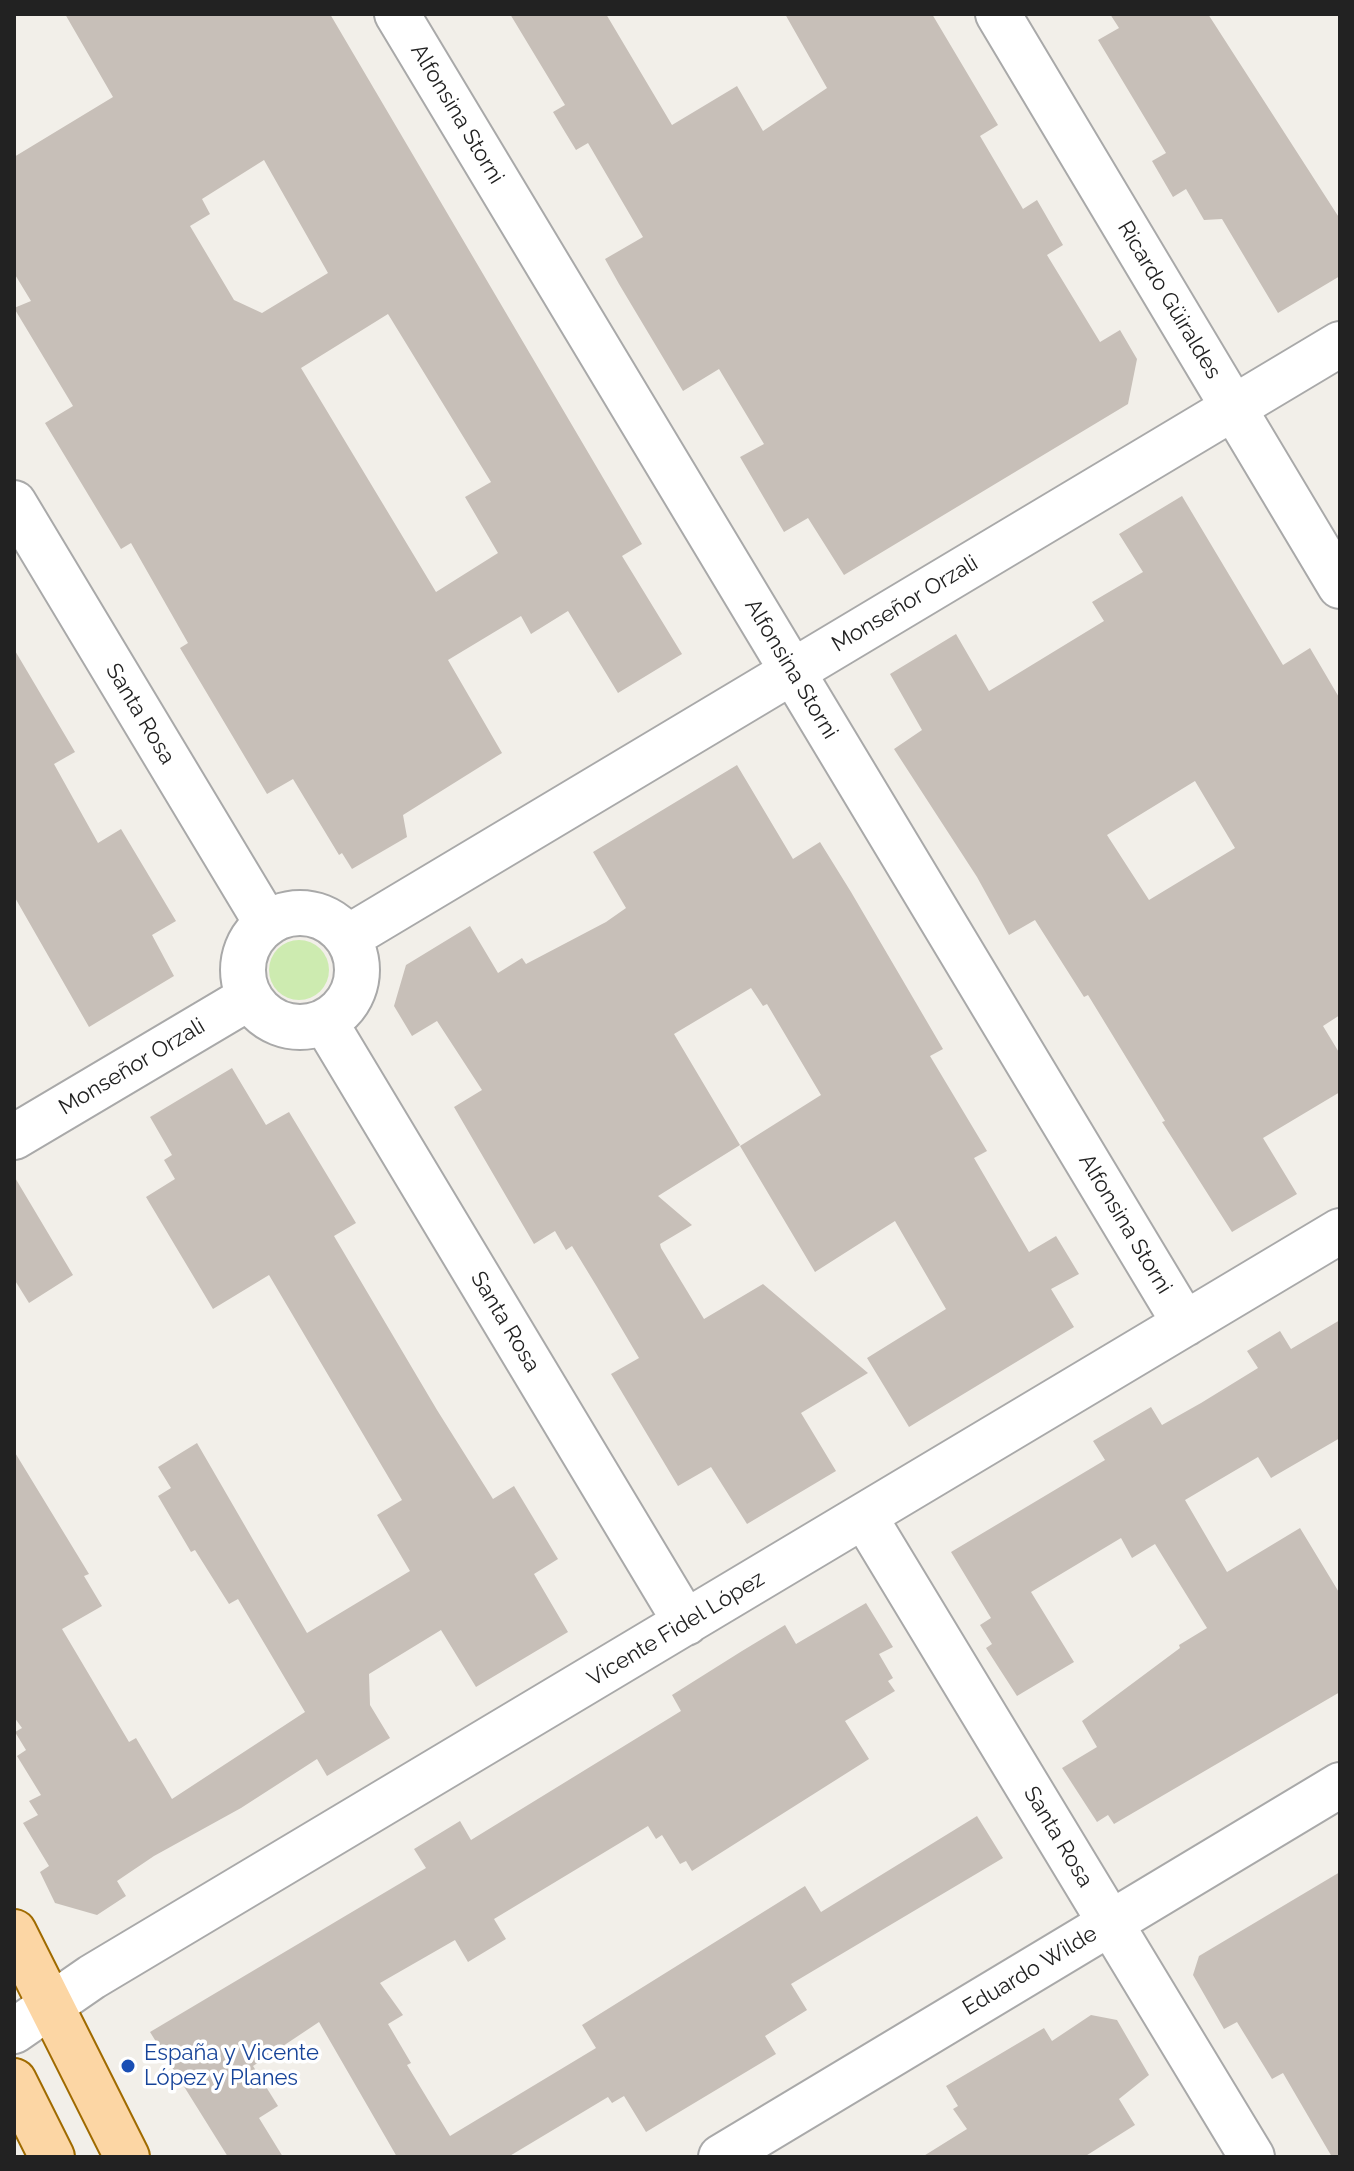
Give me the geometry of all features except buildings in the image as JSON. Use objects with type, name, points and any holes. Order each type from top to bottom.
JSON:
[{"type":"main road","points":[[14,1932],[127,2157]]},
{"type":"main road","points":[[14,2081],[52,2157]]},
{"type":"street","name":"Alfonsina Storni","points":[[397,14],[1185,1324]]},
{"type":"street","name":"Ricardo Güiraldes","points":[[998,14],[1340,586]]},
{"type":"street","name":"Monseñor Orzali","points":[[347,938],[1340,344]]},
{"type":"street","name":"Santa Rosa","points":[[14,503],[267,924]]},
{"type":"street","points":[[285,915],[315,915],[330,921],[347,938],[356,958],[354,990],[347,1003],[325,1022],[307,1027],[277,1024],[263,1015],[250,997],[243,975],[243,959],[249,944],[267,924],[285,915]]},
{"type":"street","name":"Monseñor Orzali","points":[[14,1137],[250,997]]},
{"type":"street","name":"Santa Rosa","points":[[325,1022],[686,1623]]},
{"type":"street","name":"Vicente Fidel López","points":[[14,2031],[105,1969],[1340,1231]]},
{"type":"street","name":"Santa Rosa","points":[[864,1516],[1252,2157]]},
{"type":"street","name":"Eduardo Wilde","points":[[721,2157],[1340,1785]]},
{"type":"green space","points":[[299,940],[310,942],[320,949],[327,959],[327,981],[320,991],[310,998],[299,1000],[288,998],[278,991],[271,981],[269,970],[271,959],[278,949],[288,942]]},
{"type":"place","name":"España y Vicente López y Planes","points":[[128,2066]]}]
